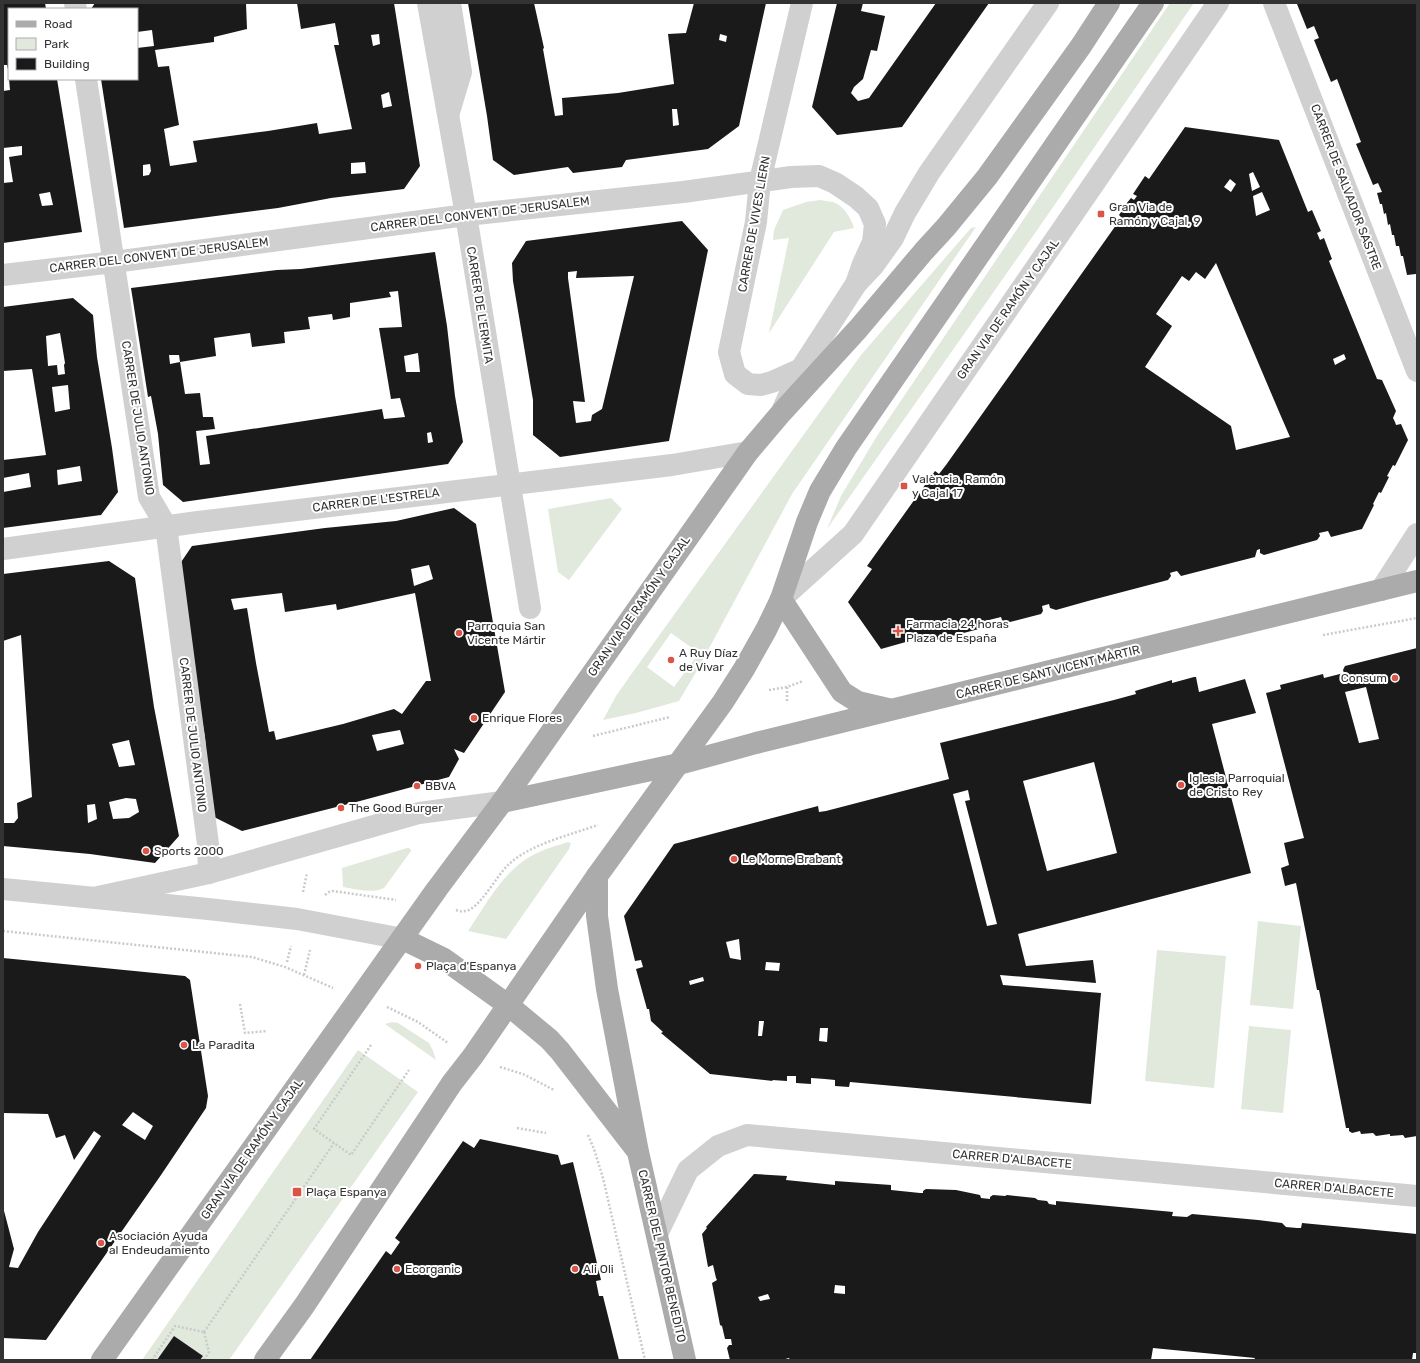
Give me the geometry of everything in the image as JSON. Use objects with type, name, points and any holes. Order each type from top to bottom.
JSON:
[{"type":"main road","name":"GRAN VIA DE RAMÓN Y CAJAL","points":[[502,802],[748,452],[782,412],[858,329],[987,177],[1081,46],[1109,3]]},
{"type":"main road","name":"GRAN VIA DE RAMÓN Y CAJAL","points":[[679,764],[723,702],[766,630],[781,599],[806,522],[820,491],[846,448],[1152,3]]},
{"type":"main road","name":"CARRER DE SANT VICENT MÀRTIR","points":[[679,764],[891,710],[1417,581]]},
{"type":"main road","points":[[781,599],[842,692],[858,702],[891,710]]},
{"type":"main road","points":[[638,1152],[560,1051],[549,1039],[508,1004],[444,959],[403,939],[502,802],[679,764]]},
{"type":"main road","points":[[265,1360],[304,1306],[452,1084],[597,876],[679,764]]},
{"type":"main road","points":[[597,876],[597,916],[602,960],[638,1152]]},
{"type":"main road","name":"GRAN VIA DE RAMÓN Y CAJAL","points":[[102,1360],[342,1022],[403,939]]},
{"type":"main road","name":"CARRER DEL PINTOR BENEDITO","points":[[638,1152],[685,1360]]},
{"type":"street","name":"CARRER DE L'ERMITA","points":[[428,3],[466,215],[530,608]]},
{"type":"street","points":[[448,115],[461,72],[450,3]]},
{"type":"street","name":"CARRER DE VIVES LIERN","points":[[801,369],[772,382],[761,385],[748,384],[735,374],[729,352],[756,222],[760,181],[802,3]]},
{"type":"street","name":"GRAN VIA DE RAMÓN Y CAJAL","points":[[782,412],[801,369],[856,284],[873,266],[889,243],[929,173],[1048,3]]},
{"type":"street","name":"GRAN VIA DE RAMÓN Y CAJAL","points":[[781,599],[853,534],[1218,3]]},
{"type":"street","name":"CARRER DE SALVADOR SASTRE","points":[[1274,3],[1417,371]]},
{"type":"street","name":"CARRER DE JULIO ANTONIO","points":[[86,80],[149,497],[166,526],[208,844],[209,873]]},
{"type":"street","name":"CARRER DEL CONVENT DE JERUSALEM","points":[[3,275],[114,262],[466,215],[683,192],[792,177],[819,176],[840,186],[856,197],[868,208],[875,224],[873,242],[856,284]]},
{"type":"street","name":"CARRER DE L'ESTRELA","points":[[3,549],[166,526],[672,465],[748,452]]},
{"type":"street","points":[[1381,590],[1417,534]]},
{"type":"street","points":[[98,898],[209,873],[419,813],[502,802]]},
{"type":"street","points":[[3,889],[298,919],[403,939]]},
{"type":"street","name":"CARRER D'ALBACETE","points":[[657,1234],[688,1170],[718,1146],[747,1135],[1417,1196]]},
{"type":"path","points":[[769,690],[787,687],[807,679]]},
{"type":"path","points":[[787,687],[787,701]]},
{"type":"path","points":[[593,736],[670,717]]},
{"type":"path","points":[[456,910],[464,912],[476,905],[500,873],[521,854],[536,847],[583,831]]},
{"type":"path","points":[[302,894],[307,871]]},
{"type":"path","points":[[324,896],[328,892],[333,891],[378,897]]},
{"type":"path","points":[[3,931],[252,957],[285,967],[326,986]]},
{"type":"path","points":[[287,962],[291,945]]},
{"type":"path","points":[[304,975],[310,951]]},
{"type":"path","points":[[240,1004],[245,1033],[267,1031]]},
{"type":"path","points":[[392,1010],[418,1022],[445,1042]]},
{"type":"path","points":[[371,1045],[314,1129],[351,1155],[409,1070]]},
{"type":"path","points":[[503,1068],[523,1074],[560,1093]]},
{"type":"path","points":[[518,1128],[546,1133]]},
{"type":"path","points":[[585,1128],[594,1149],[603,1178],[645,1360]]},
{"type":"path","points":[[204,1332],[334,1143]]},
{"type":"path","points":[[152,1360],[175,1326],[204,1332]]},
{"type":"path","points":[[204,1332],[210,1352],[204,1360]]},
{"type":"green space","points":[[1170,3],[1194,3],[1040,226],[827,529],[841,496],[877,436]]},
{"type":"green space","points":[[820,200],[833,202],[844,209],[854,228],[834,232],[769,333],[789,238],[773,240],[774,230],[783,210],[806,202]]},
{"type":"green space","points":[[976,227],[792,494],[699,667],[679,701],[636,713],[603,720],[616,696],[630,676],[861,355],[971,228]],"holes":[[[671,633],[699,653],[674,687],[647,667]]]},
{"type":"green space","points":[[611,498],[622,509],[569,580],[558,572],[548,509]]},
{"type":"green space","points":[[568,842],[571,843],[569,849],[506,939],[468,931],[496,888],[513,870],[533,855]]},
{"type":"green space","points":[[407,848],[411,851],[384,888],[369,891],[343,887],[342,868]]},
{"type":"green space","points":[[1258,921],[1301,926],[1293,1009],[1250,1005]]},
{"type":"green space","points":[[1157,950],[1226,956],[1214,1088],[1145,1081]]},
{"type":"green space","points":[[392,1022],[398,1023],[429,1043],[436,1060],[385,1024]]},
{"type":"green space","points":[[1249,1026],[1291,1030],[1283,1113],[1241,1109]]},
{"type":"green space","points":[[358,1050],[418,1092],[229,1360],[142,1360]]},
{"type":"building","points":[[3,3],[45,3],[46,8],[8,8],[8,70],[7,65],[3,65]]},
{"type":"building","points":[[95,3],[246,3],[247,29],[214,37],[214,42],[155,50],[158,67],[169,66],[179,125],[164,129],[170,166],[197,162],[193,141],[317,123],[319,134],[352,129],[334,45],[339,45],[335,23],[301,29],[297,3],[394,3],[420,166],[404,189],[331,198],[278,208],[124,228],[101,80],[138,80],[138,48],[154,46],[152,30],[138,32],[138,8],[92,8]],"holes":[[[379,34],[380,44],[373,46],[371,35]],[[389,92],[392,106],[383,108],[381,95]],[[365,162],[366,173],[351,174],[351,163]],[[150,164],[151,171],[149,175],[143,176],[143,165]]]},
{"type":"building","points":[[468,3],[534,3],[544,48],[555,116],[563,115],[562,98],[618,93],[674,84],[668,34],[686,33],[694,3],[766,3],[739,126],[708,149],[626,160],[622,167],[573,173],[568,167],[514,175],[493,160]],"holes":[[[720,34],[727,36],[726,42],[719,40]],[[672,109],[677,109],[679,125],[673,126]]]},
{"type":"building","points":[[837,3],[863,3],[861,11],[885,16],[877,51],[871,50],[863,79],[854,87],[851,93],[858,101],[869,98],[936,3],[989,3],[902,127],[837,135],[812,107]]},
{"type":"building","points":[[1417,3],[1417,276],[1416,274],[1407,275],[1403,256],[1401,256],[1399,246],[1396,246],[1390,224],[1388,225],[1386,213],[1384,214],[1382,204],[1380,204],[1377,193],[1382,192],[1378,183],[1373,185],[1356,144],[1361,142],[1337,79],[1331,82],[1314,40],[1319,38],[1314,26],[1307,29],[1297,4]]},
{"type":"building","points":[[9,80],[57,80],[82,232],[3,243],[3,183],[13,182],[9,157],[22,155],[22,146],[3,148],[3,91],[10,90]],"holes":[[[50,192],[53,205],[42,206],[39,194]]]},
{"type":"building","points":[[1185,127],[1279,140],[1308,212],[1312,210],[1321,231],[1317,233],[1320,240],[1324,238],[1332,259],[1329,261],[1377,379],[1382,380],[1396,411],[1393,418],[1396,425],[1401,424],[1408,440],[1395,466],[1393,465],[1387,476],[1389,477],[1381,493],[1379,492],[1362,529],[1331,537],[1328,531],[1319,533],[1320,536],[1317,540],[1264,555],[1260,553],[1260,549],[1257,550],[1255,557],[1181,576],[1177,571],[1173,572],[1170,573],[1171,576],[1168,580],[1056,610],[1050,608],[1049,604],[1042,606],[1043,611],[1041,614],[1006,623],[1001,617],[977,623],[979,629],[921,644],[920,638],[881,649],[848,602],[872,569],[867,566],[935,471],[939,474],[946,465],[1114,228],[1121,217],[1119,215],[1126,204],[1131,198],[1134,200],[1137,196],[1133,194],[1145,176],[1149,179]],"holes":[[[1253,172],[1260,187],[1252,191],[1249,174]],[[1230,179],[1236,184],[1231,192],[1224,187]],[[1262,192],[1270,210],[1256,216],[1253,196]],[[1216,263],[1290,437],[1236,450],[1231,426],[1145,367],[1172,326],[1156,314],[1182,276],[1189,281],[1196,272],[1205,279]],[[1344,354],[1346,359],[1335,365],[1333,359]]]},
{"type":"building","points":[[682,221],[708,250],[669,441],[560,457],[533,435],[533,400],[513,281],[512,263],[526,241]],"holes":[[[577,271],[576,278],[634,276],[602,409],[592,415],[591,421],[576,423],[573,401],[585,402],[568,272]]]},
{"type":"building","points":[[435,252],[447,326],[455,396],[463,442],[448,464],[183,502],[163,485],[158,434],[151,396],[148,397],[131,288],[277,270],[301,269]],"holes":[[[398,291],[402,327],[379,328],[391,399],[400,398],[405,417],[384,419],[382,409],[206,436],[210,464],[200,465],[196,431],[215,429],[213,417],[203,417],[200,393],[185,394],[180,362],[216,356],[214,338],[250,333],[252,347],[285,343],[284,332],[310,329],[308,317],[332,314],[333,320],[350,317],[350,303],[391,297],[389,292]],[[418,353],[420,372],[406,372],[404,356]],[[169,355],[179,355],[180,362],[170,364]],[[431,432],[433,442],[428,443],[427,433]]]},
{"type":"building","points":[[73,298],[93,315],[97,357],[118,492],[101,515],[3,528],[3,492],[31,487],[29,473],[3,478],[3,460],[46,455],[32,369],[3,371],[3,307]],"holes":[[[60,333],[65,363],[65,374],[58,375],[57,365],[48,366],[46,336]],[[68,385],[70,409],[55,412],[52,387]],[[80,466],[82,481],[58,485],[57,470]]]},
{"type":"building","points":[[454,508],[476,524],[505,692],[464,753],[454,749],[459,759],[449,777],[242,831],[214,817],[210,806],[205,737],[175,571],[192,546],[325,528],[396,521]],"holes":[[[429,565],[433,579],[414,586],[411,569]],[[282,593],[285,612],[336,604],[337,610],[415,593],[431,681],[426,681],[402,714],[394,709],[343,724],[276,740],[274,731],[269,732],[247,608],[234,610],[231,599]],[[400,730],[404,744],[377,751],[372,735]]]},
{"type":"building","points":[[109,561],[135,578],[154,707],[179,836],[155,863],[90,854],[3,846],[3,823],[14,823],[18,818],[17,803],[32,797],[21,635],[3,641],[3,574]],"holes":[[[129,740],[135,765],[119,767],[112,744]],[[126,798],[136,799],[139,812],[129,818],[113,819],[109,802]],[[95,804],[97,819],[88,823],[87,805]]]},
{"type":"building","points":[[1417,648],[1417,1136],[1405,1138],[1403,1135],[1390,1136],[1390,1134],[1376,1136],[1373,1133],[1361,1134],[1360,1131],[1352,1133],[1349,1131],[1349,1128],[1346,1128],[1296,883],[1285,886],[1281,868],[1289,865],[1284,843],[1304,838],[1266,693],[1281,689],[1280,685],[1323,674],[1324,678],[1344,673],[1343,670],[1345,666]],"holes":[[[1366,687],[1379,739],[1359,743],[1345,692]]]},
{"type":"building","points":[[1196,677],[1199,692],[1245,679],[1256,713],[1212,724],[1251,873],[1018,934],[1026,966],[1093,960],[1096,983],[1000,975],[1003,985],[1101,993],[1091,1104],[850,1082],[849,1087],[835,1086],[835,1080],[811,1078],[811,1084],[796,1083],[796,1076],[787,1076],[787,1081],[772,1080],[773,1081],[710,1074],[661,1033],[663,1032],[651,1021],[649,1009],[647,1009],[636,969],[643,967],[641,960],[635,961],[624,916],[674,844],[818,806],[819,812],[826,811],[949,779],[940,743],[1114,700],[1136,694],[1135,691],[1172,680],[1172,683]],"holes":[[[1094,762],[1117,853],[1047,871],[1023,781]],[[968,790],[970,800],[965,801],[997,924],[987,926],[953,794]],[[739,939],[741,960],[730,958],[726,942]],[[766,962],[780,963],[779,971],[765,970]],[[703,977],[704,981],[690,985],[689,981]],[[759,1021],[764,1021],[762,1036],[758,1036]],[[820,1028],[828,1028],[827,1042],[819,1041]]]},
{"type":"building","points":[[3,958],[185,976],[190,980],[208,1096],[206,1108],[46,1340],[3,1338],[3,1207],[14,1249],[9,1267],[18,1268],[38,1232],[101,1136],[94,1131],[74,1160],[65,1135],[56,1138],[48,1114],[3,1113]],"holes":[[[133,1112],[153,1126],[145,1140],[122,1125]]]},
{"type":"building","points":[[480,1139],[558,1155],[561,1165],[573,1162],[601,1280],[596,1281],[599,1296],[603,1296],[619,1360],[310,1360],[386,1251],[391,1255],[400,1242],[395,1238],[463,1141],[474,1148]]},
{"type":"building","points":[[754,1174],[787,1176],[786,1180],[835,1185],[835,1181],[891,1185],[891,1190],[920,1193],[923,1193],[926,1189],[956,1190],[980,1195],[981,1198],[990,1199],[993,1195],[1007,1195],[1035,1198],[1038,1200],[1047,1201],[1049,1204],[1056,1205],[1056,1201],[1173,1212],[1172,1216],[1187,1217],[1192,1214],[1258,1220],[1282,1223],[1286,1227],[1297,1228],[1301,1228],[1302,1223],[1417,1234],[1417,1353],[1413,1353],[1412,1360],[1254,1360],[1255,1358],[1153,1348],[1151,1360],[790,1360],[789,1358],[782,1360],[730,1360],[727,1348],[729,1345],[732,1345],[731,1339],[725,1339],[722,1326],[720,1325],[712,1283],[717,1280],[713,1265],[708,1267],[702,1234],[707,1228],[706,1227]],"holes":[[[835,1285],[845,1286],[845,1294],[834,1293]],[[768,1294],[770,1299],[760,1301],[758,1297]]]},
{"type":"building","points":[[174,1336],[203,1356],[200,1360],[157,1360]]},
{"type":"place","name":"Gran Via de Ramón y Cajal, 9","points":[[1101,214]]},
{"type":"place","name":"València, Ramón y Cajal 17","points":[[904,486]]},
{"type":"place","name":"Farmacia 24 horas Plaza de España","points":[[898,631]]},
{"type":"place","name":"Parroquia San Vicente Mártir","points":[[459,633]]},
{"type":"place","name":"A Ruy Díaz de Vivar","points":[[671,660]]},
{"type":"place","name":"Consum","points":[[1395,678]]},
{"type":"place","name":"Enrique Flores","points":[[474,718]]},
{"type":"place","name":"Iglesia Parroquial de Cristo Rey","points":[[1181,785]]},
{"type":"place","name":"BBVA","points":[[417,786]]},
{"type":"place","name":"The Good Burger","points":[[341,808]]},
{"type":"place","name":"Sports 2000","points":[[146,851]]},
{"type":"place","name":"Le Morne Brabant","points":[[734,859]]},
{"type":"place","name":"Plaça d'Espanya","points":[[418,966]]},
{"type":"place","name":"La Paradita","points":[[184,1045]]},
{"type":"place","name":"Plaça Espanya","points":[[297,1192]]},
{"type":"place","name":"Asociación Ayuda al Endeudamiento","points":[[101,1243]]},
{"type":"place","name":"Ecorganic","points":[[397,1269]]},
{"type":"place","name":"Ali Oli","points":[[575,1269]]}]
